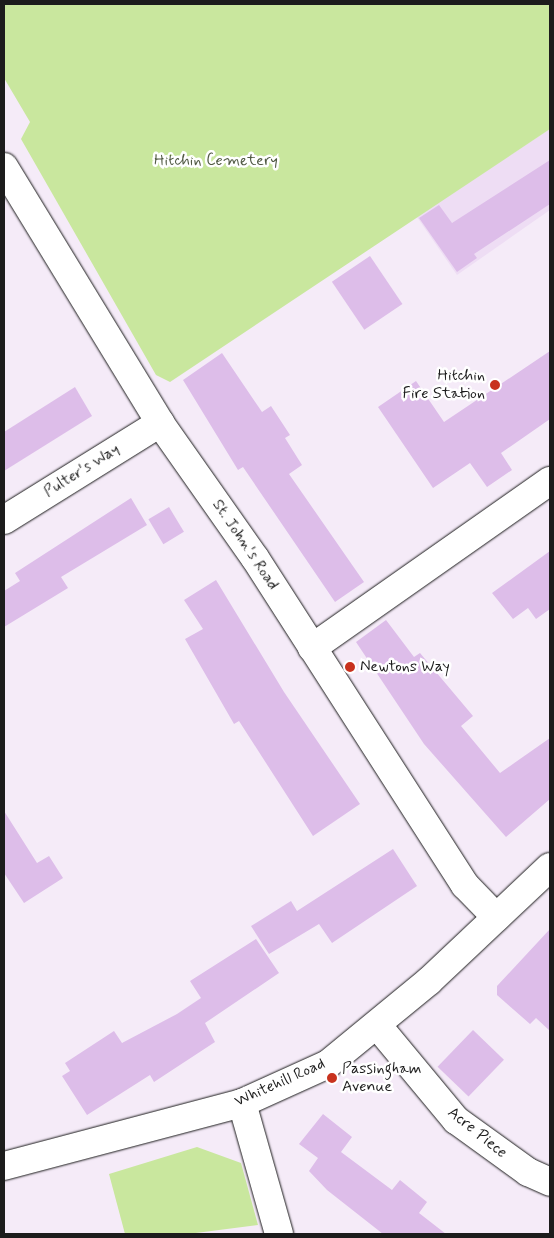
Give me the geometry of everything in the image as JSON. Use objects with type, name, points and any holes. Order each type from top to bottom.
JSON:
[{"type":"street","name":"St. John's Road","points":[[4,167],[160,423],[312,648],[465,885],[496,917]]},
{"type":"street","name":"Pulter's Way","points":[[4,520],[160,423]]},
{"type":"street","points":[[312,648],[550,481]]},
{"type":"street","name":"Whitehill Road","points":[[4,1166],[242,1103],[328,1064],[377,1025],[550,867]]},
{"type":"street","name":"Acre Piece","points":[[377,1025],[456,1120],[528,1172],[550,1182]]},
{"type":"street","points":[[242,1103],[279,1234]]},
{"type":"shaded area","points":[[550,129],[550,210],[457,275],[417,217]]},
{"type":"green space","name":"Hitchin Cemetery","points":[[4,4],[550,4],[550,129],[170,382],[156,375],[21,139],[30,122],[4,78]]},
{"type":"green space","points":[[197,1147],[241,1163],[258,1225],[188,1234],[125,1234],[109,1174]]},
{"type":"building","points":[[550,160],[550,204],[474,254],[477,258],[457,272],[419,218],[439,205],[452,223]]},
{"type":"building","points":[[370,256],[402,304],[364,330],[332,282]]},
{"type":"building","points":[[550,351],[550,419],[501,453],[512,470],[487,487],[470,463],[433,488],[378,407],[416,381],[444,422]]},
{"type":"building","points":[[222,353],[262,412],[271,406],[290,435],[285,438],[302,465],[289,474],[364,582],[335,602],[243,467],[238,470],[183,380]]},
{"type":"building","points":[[75,387],[92,416],[4,471],[4,432]]},
{"type":"building","points":[[131,498],[147,525],[61,577],[68,588],[4,627],[4,591],[20,581],[15,573]]},
{"type":"building","points":[[169,507],[184,532],[163,544],[148,519]]},
{"type":"building","points":[[550,551],[550,609],[536,619],[528,608],[513,619],[492,593]]},
{"type":"building","points":[[216,580],[284,692],[360,804],[313,836],[239,721],[234,724],[185,639],[203,629],[184,600]]},
{"type":"building","points":[[386,620],[414,657],[420,653],[473,716],[461,726],[500,773],[550,738],[550,799],[506,837],[424,744],[356,642]]},
{"type":"building","points":[[4,811],[37,863],[49,856],[63,878],[24,903],[4,873]]},
{"type":"building","points":[[393,849],[417,886],[332,943],[319,924],[269,954],[251,926],[291,901],[297,911]]},
{"type":"building","points":[[550,929],[550,1031],[536,1018],[530,1024],[497,995],[497,986]]},
{"type":"building","points":[[256,939],[279,973],[205,1023],[215,1042],[154,1082],[150,1075],[87,1115],[62,1076],[70,1071],[65,1063],[114,1031],[122,1043],[177,1014],[201,998],[190,981]]},
{"type":"building","points":[[473,1030],[504,1060],[469,1097],[438,1067]]},
{"type":"building","points":[[323,1114],[352,1137],[341,1152],[392,1190],[400,1180],[427,1202],[419,1213],[446,1234],[383,1234],[327,1190],[309,1171],[318,1158],[299,1144]]},
{"type":"place","name":"Hitchin Fire Station","points":[[495,385]]},
{"type":"place","name":"Newtons Way","points":[[350,667]]},
{"type":"place","name":"Passingham Avenue","points":[[332,1078]]}]
